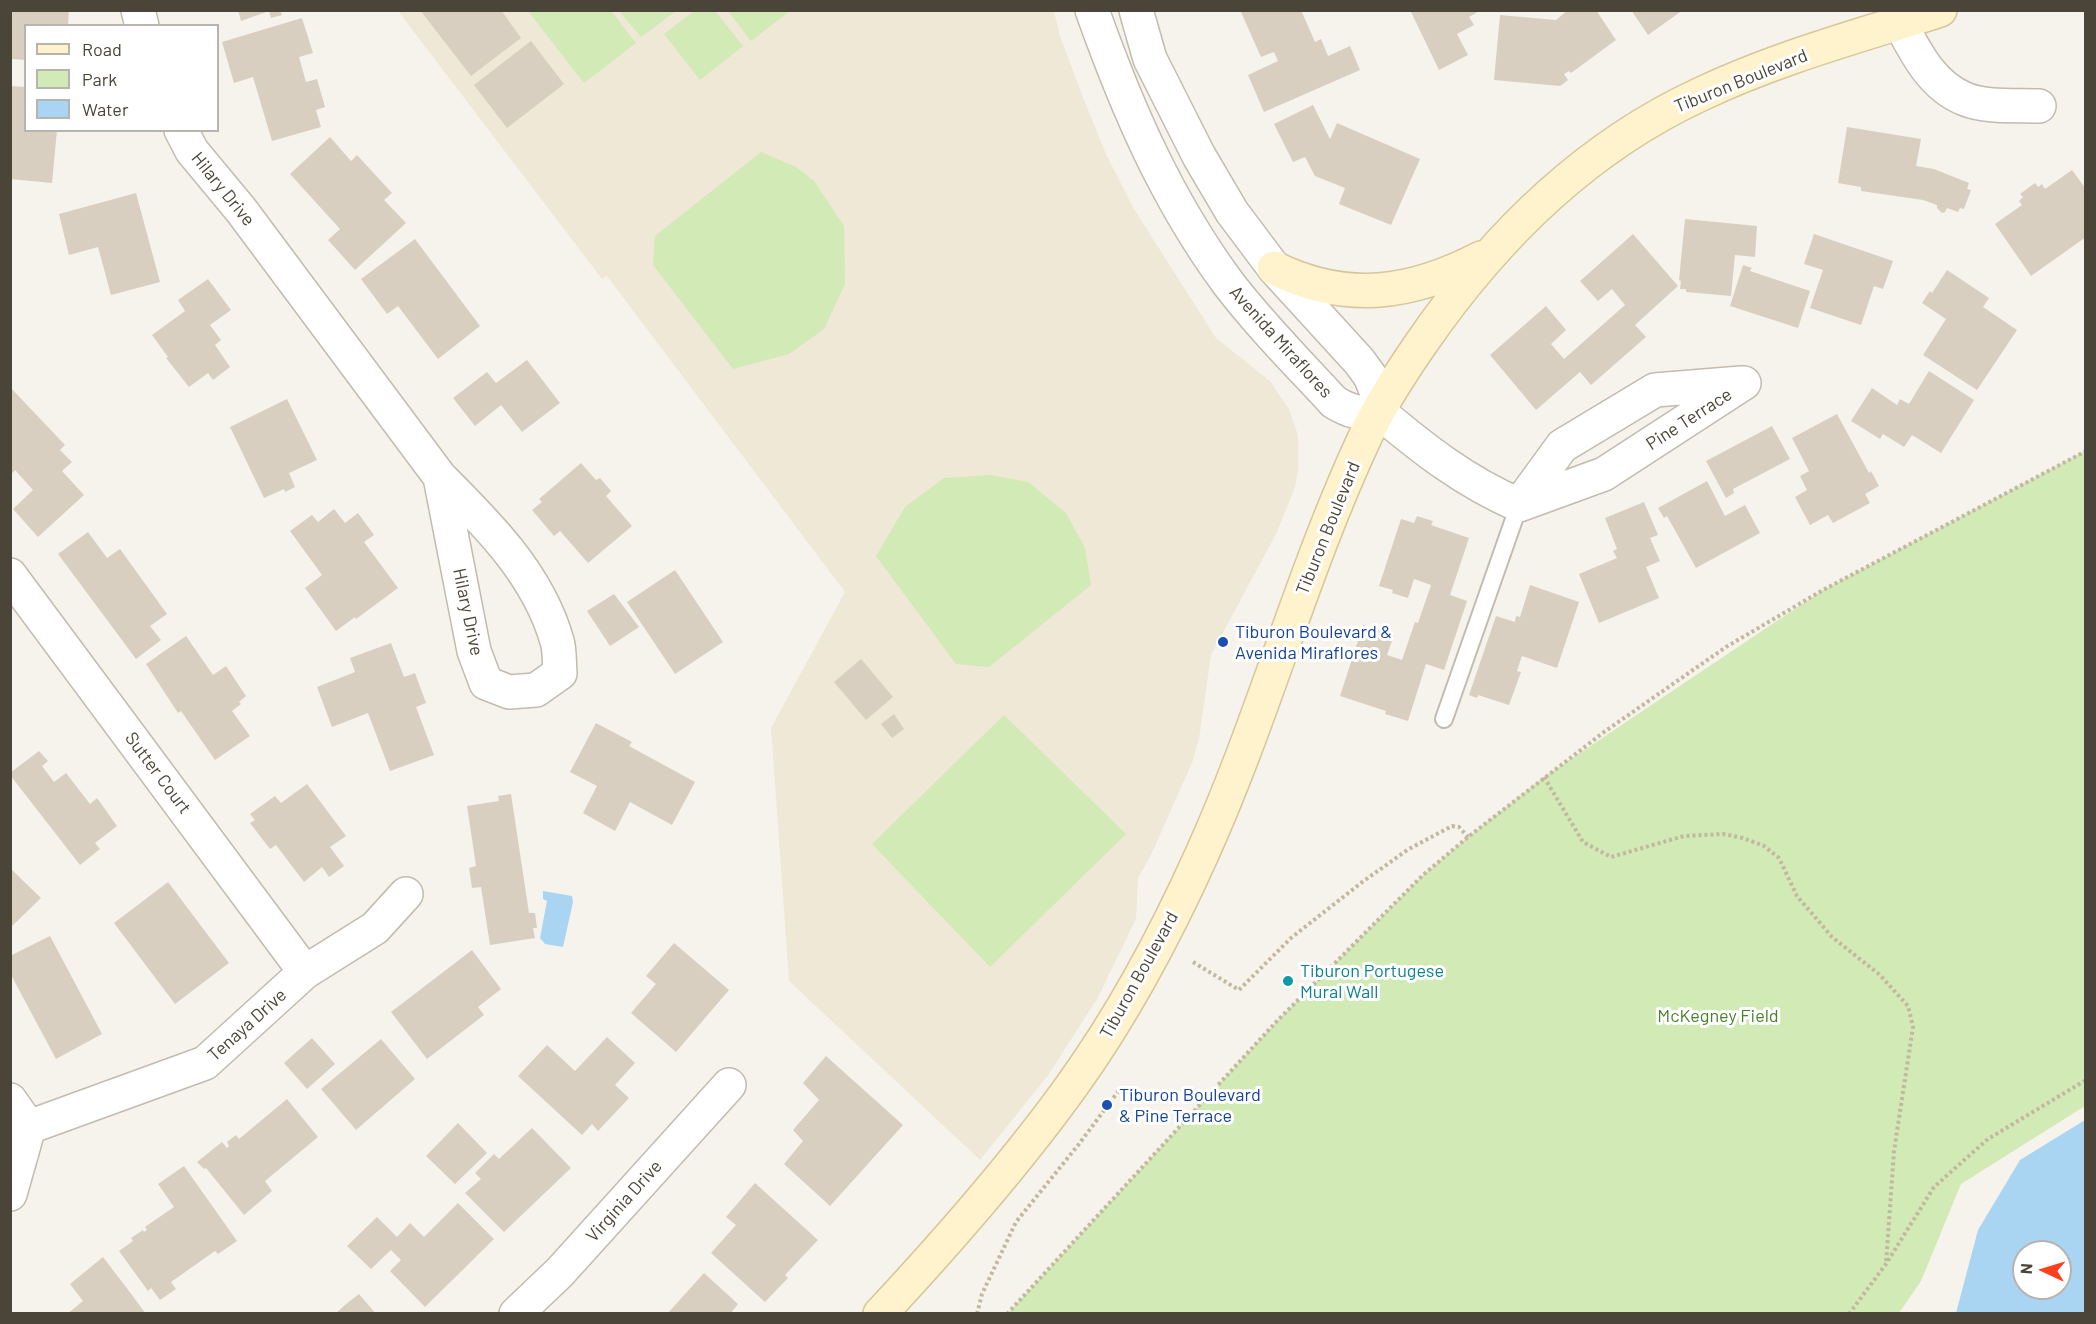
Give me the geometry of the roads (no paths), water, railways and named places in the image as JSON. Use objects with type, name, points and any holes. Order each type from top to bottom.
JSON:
[{"type":"main road","name":"Tiburon Boulevard","points":[[880,1314],[945,1243],[1019,1156],[1074,1082],[1138,983],[1184,893],[1223,806],[1359,450],[1378,411],[1439,318],[1491,253],[1535,207],[1570,176],[1602,152],[1665,112],[1766,67],[1940,10]]},
{"type":"main road","points":[[1274,268],[1333,289],[1377,291],[1422,283],[1454,272],[1491,253]]},
{"type":"street","name":"Avenida Miraflores","points":[[1092,10],[1119,85],[1153,160],[1190,228],[1229,283],[1334,402],[1347,410],[1362,413],[1378,411]]},
{"type":"street","points":[[1136,10],[1150,59],[1204,165],[1232,212],[1274,268],[1359,361],[1370,376],[1377,393],[1378,411],[1423,449],[1458,474],[1491,493],[1519,505]]},
{"type":"street","points":[[1900,23],[1926,68],[1949,91],[1967,100],[2040,106]]},
{"type":"street","name":"Hilary Drive","points":[[183,132],[192,151],[242,210],[440,477],[497,534],[538,595],[558,642],[560,673],[536,690],[509,692],[486,683],[474,651],[440,477]]},
{"type":"street","name":"Pine Terrace","points":[[1744,383],[1604,474],[1519,505],[1563,446],[1655,390],[1744,383]]},
{"type":"street","name":"Sutter Court","points":[[10,575],[305,972]]},
{"type":"street","name":"Tenaya Drive","points":[[29,1127],[205,1063],[305,972],[375,928],[406,894]]},
{"type":"street","name":"Virginia Drive","points":[[516,1314],[560,1272],[729,1085]]},
{"type":"street","points":[[10,1100],[29,1127],[10,1194]]},
{"type":"lane","points":[[1444,719],[1519,505]]},
{"type":"water","points":[[543,891],[572,896],[573,902],[563,947],[545,944],[540,938],[547,901],[543,899]]},
{"type":"water","points":[[2085,1120],[2085,1313],[1956,1313],[1978,1230],[2020,1160]]},
{"type":"place","name":"Tiburon Boulevard & Avenida Miraflores","points":[[1223,642]]},
{"type":"place","name":"Tiburon Portugese Mural Wall","points":[[1288,981]]},
{"type":"place","name":"Tiburon Boulevard & Pine Terrace","points":[[1107,1105]]},
{"type":"park label","name":"McKegney Field","points":[[1718,1016]]}]
